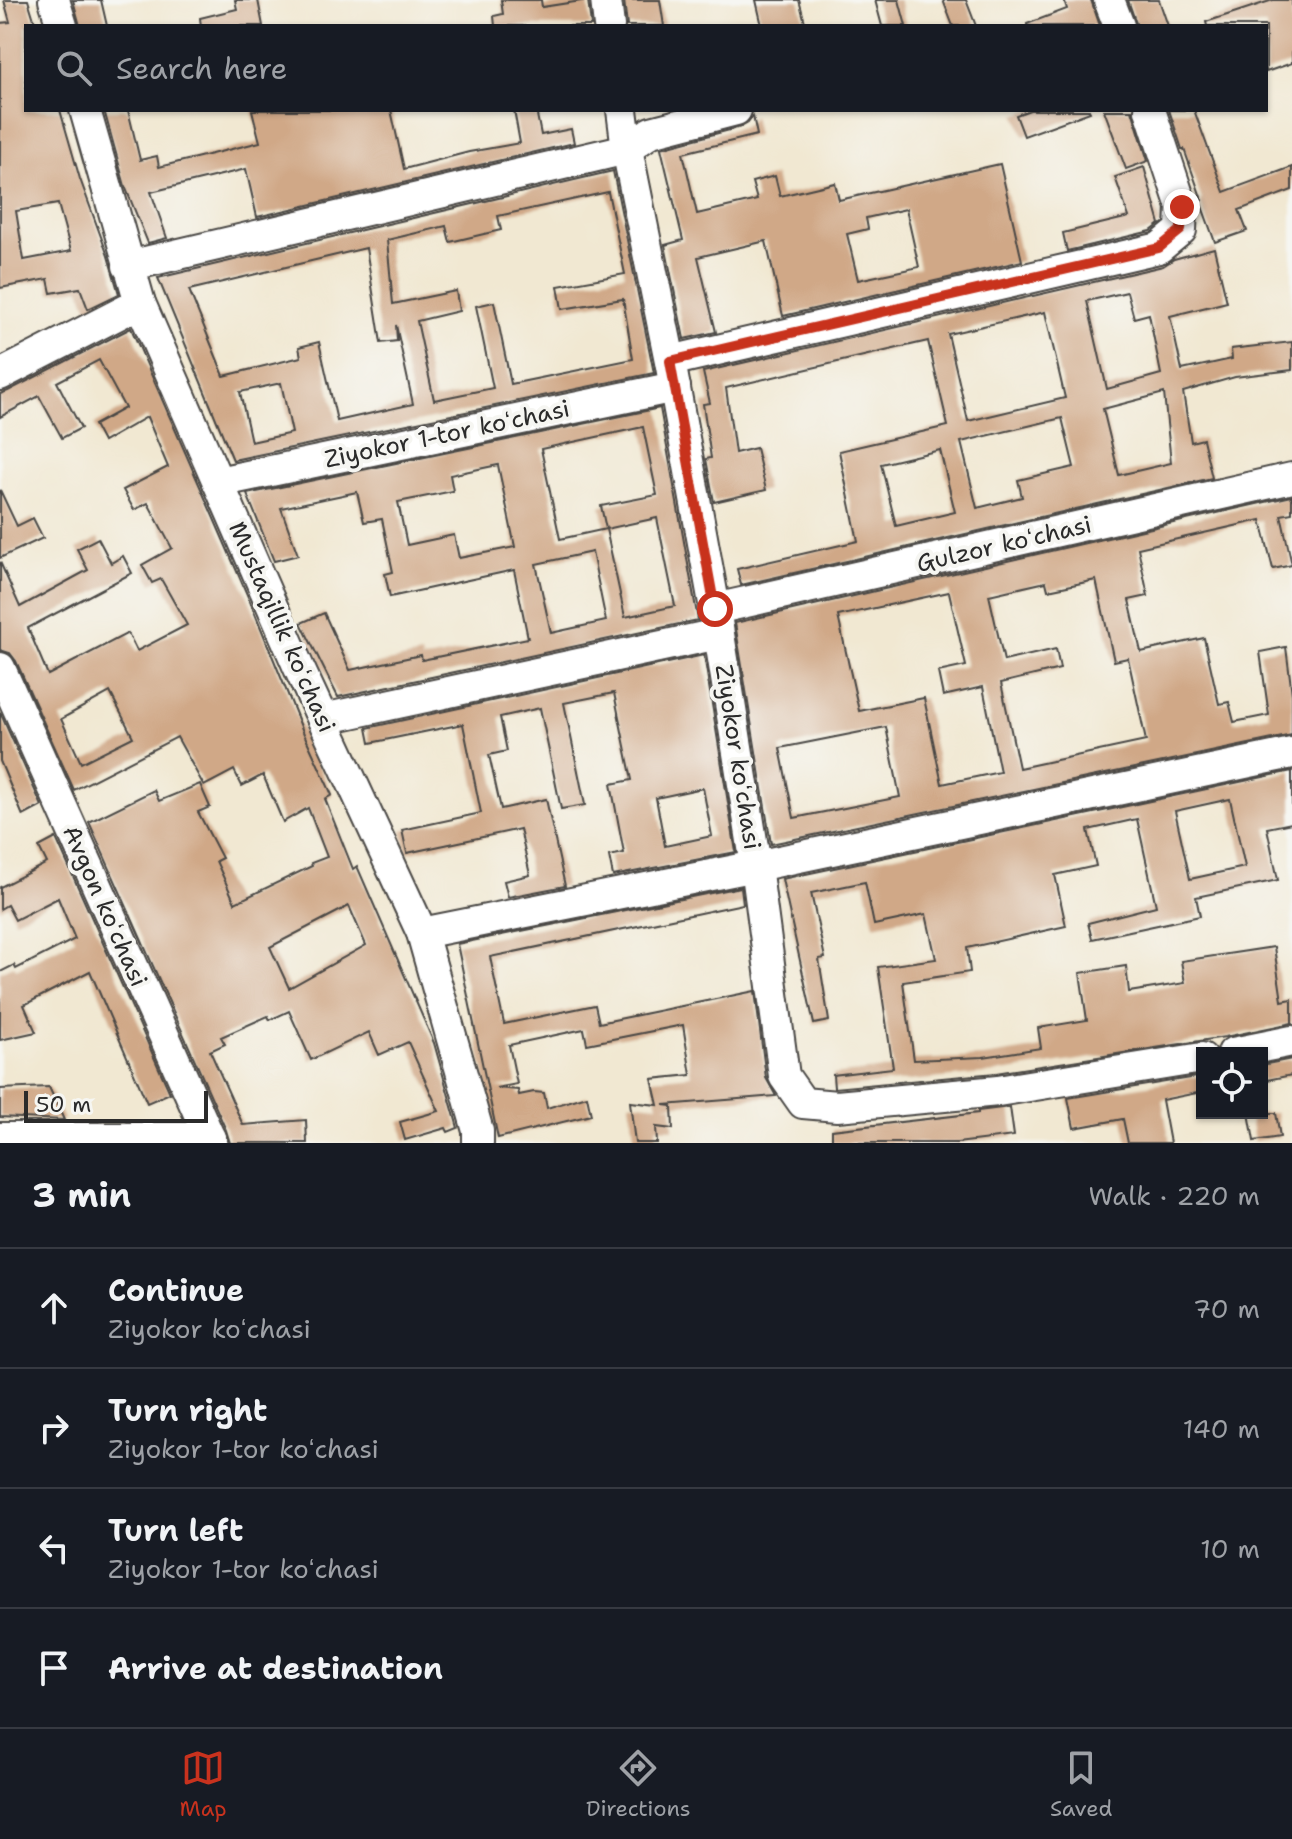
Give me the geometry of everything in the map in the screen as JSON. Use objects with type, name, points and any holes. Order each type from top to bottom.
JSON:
[{"type":"street","points":[[54,0],[61,24]]},
{"type":"street","points":[[606,0],[609,24]]},
{"type":"street","points":[[1109,0],[1118,24]]},
{"type":"street","name":"Mustaqillik koʻchasi","points":[[86,112],[140,303],[299,668],[422,933],[478,1131],[478,1143]]},
{"type":"street","name":"Ziyokor koʻchasi","points":[[622,112],[717,622],[756,866],[1292,753]]},
{"type":"street","points":[[128,266],[627,149],[651,132],[728,112]]},
{"type":"street","name":"Ziyokor 1-tor koʻchasi","points":[[218,482],[673,374],[1159,248],[1181,230],[1182,207],[1151,112]]},
{"type":"street","points":[[0,375],[140,303]]},
{"type":"street","name":"Gulzor koʻchasi","points":[[323,719],[1292,478]]},
{"type":"street","name":"Avgon koʻchasi","points":[[0,668],[211,1141]]},
{"type":"street","points":[[422,933],[756,866],[784,1076],[803,1103],[837,1106],[998,1091],[1196,1059]]},
{"type":"street","points":[[1262,1047],[1292,1041]]},
{"type":"street","points":[[0,1138],[211,1141]]},
{"type":"building","points":[[4,0],[28,0],[35,24],[24,24],[24,112],[61,112],[119,294],[88,309],[80,288],[51,293],[48,279],[0,288],[0,23],[10,22]],"holes":[[[58,204],[71,251],[24,260],[16,211]]]},
{"type":"building","points":[[73,0],[101,0],[107,24],[79,24]]},
{"type":"building","points":[[235,0],[258,0],[263,24],[201,24],[200,18],[237,9]]},
{"type":"building","points":[[501,0],[541,0],[542,7],[588,0],[591,24],[495,24],[494,16],[503,14]]},
{"type":"building","points":[[624,0],[660,0],[664,24],[627,24]]},
{"type":"building","points":[[756,0],[799,0],[805,24],[762,24]]},
{"type":"building","points":[[875,0],[899,0],[905,24],[881,24]]},
{"type":"building","points":[[943,0],[966,0],[975,24],[952,24]]},
{"type":"building","points":[[1064,0],[1091,0],[1099,24],[1027,24],[1067,9]]},
{"type":"building","points":[[1128,0],[1159,0],[1167,24],[1136,24]]},
{"type":"building","points":[[1273,0],[1292,0],[1292,63],[1268,71],[1268,24],[1206,22]]},
{"type":"building","points":[[105,112],[128,112],[140,160],[157,156],[159,167],[260,142],[252,112],[391,112],[404,169],[520,143],[514,112],[536,112],[541,135],[571,129],[574,143],[257,217],[246,169],[151,192],[167,238],[148,243],[125,186]]},
{"type":"building","points":[[1024,112],[1090,112],[1024,136],[1016,115]]},
{"type":"building","points":[[1105,112],[1133,112],[1148,161],[1126,169]]},
{"type":"building","points":[[1170,112],[1195,112],[1224,192],[1292,167],[1292,190],[1239,210],[1247,231],[1215,242]]},
{"type":"building","points":[[753,116],[757,135],[683,153],[697,214],[757,200],[752,182],[775,176],[780,196],[835,183],[839,200],[1000,164],[1022,261],[783,316],[766,241],[698,257],[716,332],[684,339],[665,245],[683,240],[661,148],[748,123]],"holes":[[[906,209],[919,267],[858,280],[847,234],[868,229],[866,218]]]},
{"type":"building","points":[[1144,167],[1160,224],[1151,231],[1067,251],[1063,233],[1129,217],[1115,177]]},
{"type":"building","points":[[613,171],[654,373],[233,460],[158,278]],"holes":[[[608,192],[625,274],[558,286],[562,309],[623,299],[633,359],[511,384],[494,302],[476,306],[493,388],[434,400],[417,321],[459,311],[456,291],[393,304],[387,240],[446,226],[450,242],[501,230],[498,216]],[[366,248],[381,343],[397,341],[396,325],[413,404],[337,421],[319,342],[299,347],[301,357],[224,376],[189,290]],[[281,383],[292,433],[251,442],[240,392]]]},
{"type":"building","points":[[1214,248],[1227,302],[1170,316],[1182,370],[1232,359],[1231,349],[1292,342],[1292,370],[1235,377],[1183,392],[1191,442],[1203,439],[1212,478],[741,585],[737,569],[858,541],[839,451],[948,426],[928,341],[726,388],[735,453],[756,448],[766,490],[714,502],[706,459],[711,458],[703,404],[710,403],[703,372],[1163,266],[1174,259]],"holes":[[[1127,292],[1134,318],[1149,314],[1161,374],[1107,389],[1087,301]],[[1045,312],[1065,398],[968,421],[948,334]],[[1164,393],[1171,463],[1119,475],[1103,409]],[[1062,418],[1074,467],[1018,480],[1022,497],[977,508],[961,442]],[[940,450],[955,512],[896,526],[881,464]]]},
{"type":"building","points":[[131,328],[332,795],[325,799],[353,869],[357,866],[434,1043],[458,1128],[448,1132],[446,1128],[405,1140],[400,1122],[439,1111],[408,1042],[379,1055],[369,1032],[311,1060],[289,1011],[270,1020],[268,1016],[221,1037],[225,1044],[210,1051],[243,1125],[306,1120],[307,1143],[230,1143],[89,822],[154,790],[159,801],[200,784],[210,807],[198,812],[222,858],[216,861],[235,903],[327,857],[308,808],[283,822],[263,775],[242,786],[234,770],[204,786],[177,737],[74,790],[16,661],[10,653],[0,650],[0,562],[20,607],[88,570],[77,549],[98,538],[111,563],[123,556],[132,573],[28,628],[48,675],[128,633],[137,651],[187,625],[161,579],[152,583],[142,565],[172,548],[148,503],[134,510],[123,490],[168,467],[147,417],[103,442],[94,425],[125,408],[99,360],[57,382],[81,428],[62,438],[39,396],[0,417],[0,394]],"holes":[[[110,692],[133,737],[81,763],[61,719]],[[349,906],[366,945],[289,988],[270,947]]]},
{"type":"building","points":[[660,408],[698,620],[338,697],[301,623],[324,613],[350,670],[421,655],[422,660],[528,638],[514,570],[390,597],[385,574],[393,572],[382,519],[364,522],[357,492],[281,508],[298,555],[274,561],[247,494]],"holes":[[[643,427],[657,495],[601,506],[606,529],[560,539],[541,449]],[[498,465],[515,547],[459,558],[454,535],[407,545],[398,502],[453,491],[450,475]],[[657,518],[675,606],[625,617],[606,529]],[[592,552],[606,621],[551,633],[536,564]]]},
{"type":"building","points":[[0,490],[17,526],[33,518],[43,538],[0,558]]},
{"type":"building","points":[[1292,496],[1292,513],[1281,515],[1292,565],[1273,569],[1261,520],[1138,548],[1148,596],[1129,600],[1141,652],[1204,638],[1219,704],[1229,702],[1234,722],[1269,715],[1260,652],[1286,647],[1292,694],[1292,735],[771,844],[735,623]],"holes":[[[1096,580],[1114,661],[1128,658],[1146,741],[1019,768],[1001,683],[1060,669],[1056,649],[1004,661],[989,595],[1046,582],[1048,590]],[[949,592],[966,666],[938,672],[943,696],[983,687],[1000,772],[942,784],[924,698],[859,711],[838,616]],[[886,727],[900,797],[794,818],[780,748]]]},
{"type":"building","points":[[704,655],[736,852],[613,876],[609,856],[624,853],[611,784],[632,780],[614,693],[564,703],[585,805],[561,809],[540,708],[500,717],[507,751],[489,755],[501,809],[546,799],[565,886],[508,897],[504,881],[530,875],[520,829],[407,853],[402,830],[481,813],[463,724],[370,743],[367,728]],"holes":[[[703,788],[712,836],[665,846],[656,798]]]},
{"type":"building","points":[[0,712],[42,806],[23,816],[0,761]]},
{"type":"building","points":[[1292,771],[1292,823],[1267,828],[1278,880],[1196,897],[1200,916],[1092,939],[1088,923],[1156,906],[1137,819],[1088,830],[1096,866],[1055,875],[1066,926],[967,948],[970,972],[903,982],[914,1060],[983,1057],[1041,1048],[1038,1028],[1087,1020],[1080,973],[1126,966],[1129,992],[1185,983],[1181,961],[1274,947],[1282,1001],[1292,999],[1292,1023],[1225,1037],[996,1073],[834,1088],[833,1075],[893,1068],[878,967],[936,959],[926,914],[874,925],[865,882],[811,893],[825,958],[819,959],[829,1021],[814,1024],[782,879]],"holes":[[[1230,799],[1245,867],[1190,879],[1175,811]]]},
{"type":"building","points":[[56,838],[170,1093],[147,1103],[90,971],[24,1005],[36,1032],[0,1040],[0,972],[14,965],[16,969],[75,939],[58,898],[15,920],[7,905],[0,909],[0,887],[47,863],[39,847]]},
{"type":"building","points":[[741,887],[743,904],[490,957],[504,1024],[595,1005],[599,1023],[755,991],[766,1078],[776,1096],[664,1105],[672,1106],[673,1129],[656,1127],[657,1143],[635,1143],[630,1102],[658,1105],[652,1079],[691,1075],[683,1025],[587,1044],[584,1029],[509,1045],[517,1084],[496,1088],[518,1090],[519,1095],[544,1093],[547,1108],[587,1096],[591,1115],[498,1138],[457,944]]},
{"type":"building","points":[[1292,1059],[1292,1075],[1268,1080],[1268,1064]]},
{"type":"building","points":[[1196,1077],[1196,1093],[1162,1100],[1170,1143],[1128,1143],[1123,1119],[1074,1128],[1068,1098]]},
{"type":"building","points":[[49,1087],[64,1120],[0,1117],[0,1089]]},
{"type":"building","points":[[1010,1107],[1014,1136],[957,1143],[832,1143],[832,1130]]},
{"type":"building","points":[[1268,1113],[1276,1113],[1280,1137],[1254,1141],[1250,1119],[1268,1119]]},
{"type":"route","points":[[715,609],[670,361],[1159,248],[1181,230],[1182,207]]}]
